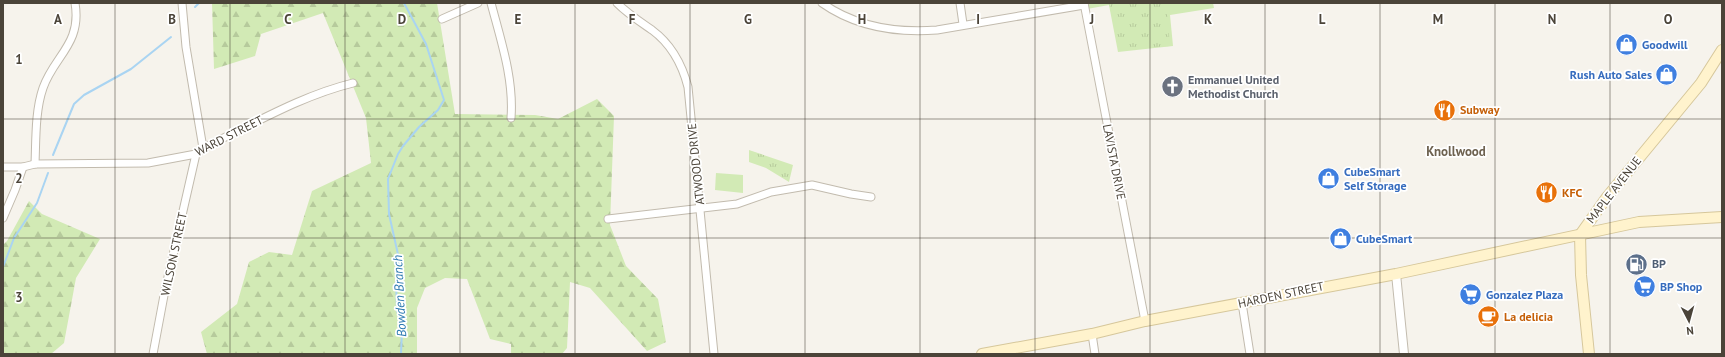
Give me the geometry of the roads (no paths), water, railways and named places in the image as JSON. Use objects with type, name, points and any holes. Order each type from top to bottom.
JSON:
[{"type":"main road","name":"MAPLE AVENUE","points":[[1589,354],[1580,235],[1607,197],[1700,83],[1722,50]]},
{"type":"main road","name":"HARDEN STREET","points":[[982,354],[1092,334],[1145,321],[1396,274],[1639,222],[1676,218],[1722,217]]},
{"type":"street","points":[[35,164],[40,97],[49,76],[71,41],[76,18],[75,3]]},
{"type":"street","points":[[182,3],[186,47],[203,148]]},
{"type":"street","points":[[442,19],[478,3]]},
{"type":"street","points":[[491,3],[512,93],[511,118]]},
{"type":"street","name":"ATWOOD DRIVE","points":[[617,3],[634,19],[652,30],[665,42],[673,52],[685,75],[688,87],[714,354]]},
{"type":"street","points":[[822,3],[843,16],[859,22],[893,30],[931,30],[1035,14],[1084,4]]},
{"type":"street","points":[[960,3],[963,24]]},
{"type":"street","name":"LAVISTA DRIVE","points":[[1084,4],[1145,321]]},
{"type":"street","name":"WARD STREET","points":[[3,167],[23,167],[35,164],[148,163],[196,154],[203,148],[298,101],[317,93],[353,83]]},
{"type":"street","name":"WILSON STREET","points":[[153,354],[165,290],[196,154]]},
{"type":"street","points":[[3,218],[23,167]]},
{"type":"street","points":[[608,219],[700,210],[737,204],[771,192],[812,185],[871,197]]},
{"type":"street","points":[[1396,274],[1404,354]]},
{"type":"street","points":[[1242,303],[1250,354]]},
{"type":"street","points":[[1092,334],[1095,354]]},
{"type":"waterway","points":[[195,7],[199,3]]},
{"type":"waterway","name":"Bowden Branch","points":[[401,354],[402,330],[397,310],[396,281],[399,259],[389,214],[388,179],[398,154],[403,146],[419,127],[438,110],[444,100],[426,44],[404,3]]},
{"type":"waterway","points":[[53,155],[74,104],[84,95],[131,69],[171,37]]},
{"type":"waterway","points":[[3,267],[14,238],[37,203],[48,173]]},
{"type":"place","name":"Goodwill","points":[[1626,45]]},
{"type":"place","name":"Rush Auto Sales","points":[[1667,75]]},
{"type":"place","name":"Emmanuel United Methodist Church","points":[[1172,87]]},
{"type":"place","name":"Subway","points":[[1445,110]]},
{"type":"place","name":"CubeSmart Self Storage","points":[[1328,179]]},
{"type":"place","name":"KFC","points":[[1546,193]]},
{"type":"place","name":"CubeSmart","points":[[1340,239]]},
{"type":"place","name":"BP","points":[[1637,264]]},
{"type":"place","name":"BP Shop","points":[[1644,287]]},
{"type":"place","name":"Gonzalez Plaza","points":[[1470,295]]},
{"type":"place","name":"La delicia","points":[[1489,317]]},
{"type":"district","name":"Knollwood","points":[[1456,151]]}]
